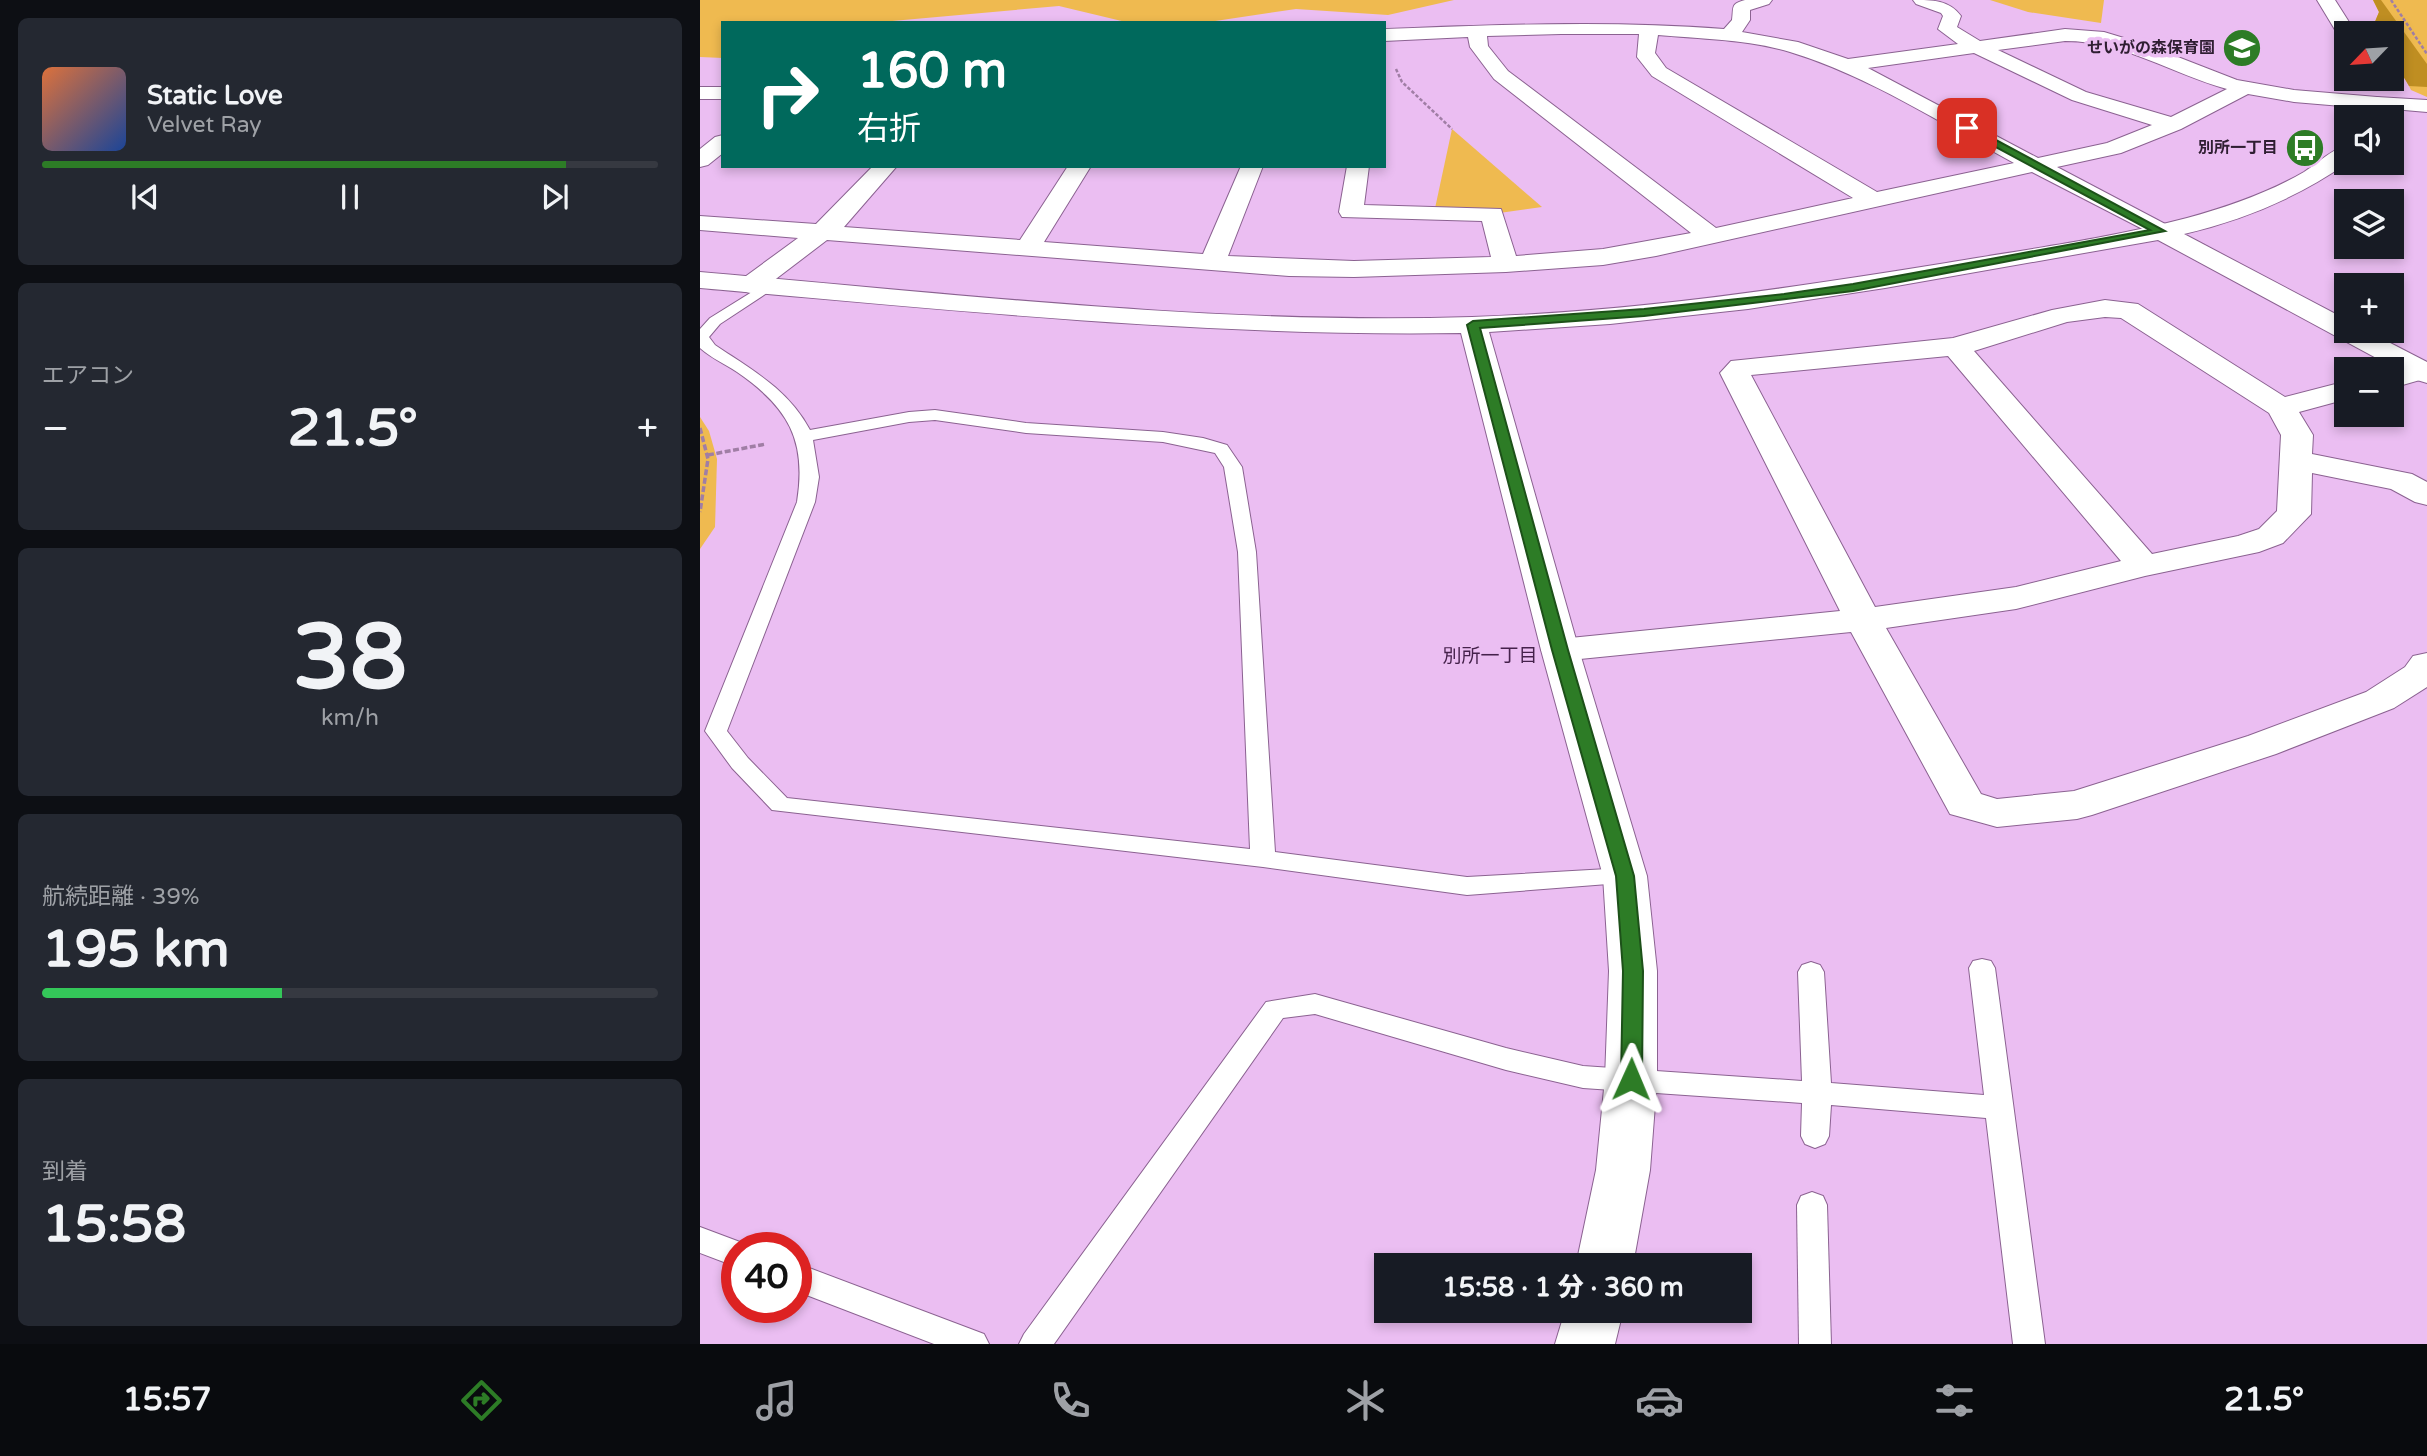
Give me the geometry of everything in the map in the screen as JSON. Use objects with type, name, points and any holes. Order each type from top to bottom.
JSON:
[{"type":"street","points":[[1728,35],[1739,26],[1743,15],[1740,8],[1763,0]]},
{"type":"street","points":[[1922,0],[1947,9],[1952,16],[1947,29],[1976,47],[2079,96],[2173,124]]},
{"type":"street","points":[[2326,0],[2339,21]]},
{"type":"street","points":[[1650,29],[1645,50],[1646,60],[1659,72],[1875,201]]},
{"type":"street","points":[[1386,35],[1477,30],[1650,29],[1728,35],[1791,46],[1847,65],[2038,166],[2160,231],[2413,375]]},
{"type":"street","points":[[1477,30],[1479,47],[1501,75],[1711,236]]},
{"type":"street","points":[[1847,65],[2065,35],[2093,35],[2112,38],[2212,78],[2245,88],[2350,105]]},
{"type":"street","points":[[700,223],[1212,263],[1354,270],[1603,257],[2113,149],[2173,124],[2245,88]]},
{"type":"street","points":[[700,93],[721,93]]},
{"type":"street","points":[[2404,108],[2427,106]]},
{"type":"street","points":[[700,280],[1204,322],[1473,325],[1644,313],[1853,288],[2160,231],[2223,215],[2260,201],[2316,174],[2334,161]]},
{"type":"street","points":[[760,285],[835,222],[884,168]]},
{"type":"street","points":[[1027,249],[1079,168]]},
{"type":"street","points":[[1212,263],[1251,168]]},
{"type":"street","points":[[1358,168],[1351,212],[1492,214],[1506,264]]},
{"type":"street","points":[[1560,650],[1863,620],[2016,598],[2144,566],[2219,553],[2271,536],[2294,514],[2297,435],[2281,407],[2128,310],[2105,306],[1955,346],[1741,367],[1735,373],[1863,620],[1965,804],[1997,813],[2077,805],[2262,745],[2379,701],[2419,675],[2427,664]]},
{"type":"street","points":[[1473,325],[1560,650],[1625,876],[1633,971],[1631,1079],[1623,1170],[1607,1253]]},
{"type":"street","points":[[1955,346],[2144,566]]},
{"type":"street","points":[[2281,407],[2334,393]]},
{"type":"street","points":[[2297,461],[2401,481],[2427,495]]},
{"type":"street","points":[[1585,1344],[1591,1323]]},
{"type":"lane","points":[[760,285],[707,321],[701,337],[703,342],[777,396],[794,414],[806,436],[811,466],[806,502],[716,731],[740,763],[780,804],[1263,859],[1467,886],[1625,876]]},
{"type":"lane","points":[[806,436],[909,417],[935,415],[1026,428],[1163,437],[1203,443],[1221,449],[1233,467],[1247,552],[1263,859]]},
{"type":"lane","points":[[1982,968],[2029,1344]]},
{"type":"lane","points":[[1811,972],[1815,1136]]},
{"type":"lane","points":[[1035,1344],[1275,1009],[1315,1004],[1583,1077],[1999,1108]]},
{"type":"lane","points":[[1812,1205],[1815,1344]]},
{"type":"lane","points":[[700,1240],[721,1248]]},
{"type":"lane","points":[[812,1282],[973,1344]]},
{"type":"path","points":[[2391,0],[2427,54]]},
{"type":"path","points":[[1386,48],[1402,82],[1452,129]]},
{"type":"path","points":[[700,428],[708,455],[706,489],[700,512]]},
{"type":"path","points":[[700,443],[706,442]]},
{"type":"path","points":[[708,455],[778,442]]},
{"type":"shaded area","points":[[700,0],[1454,0],[1388,15],[1296,9],[1215,21],[1122,21],[1059,6],[892,21],[721,21],[721,58],[700,57]]},
{"type":"shaded area","points":[[1990,0],[2104,0],[2101,23],[2028,12]]},
{"type":"shaded area","points":[[2373,0],[2427,0],[2427,97],[2411,90],[2404,78],[2404,21],[2375,21],[2379,12]]},
{"type":"shaded area","points":[[2373,0],[2381,0],[2396,21],[2375,21],[2379,12]]},
{"type":"shaded area","points":[[2404,32],[2427,64],[2427,87],[2409,86],[2404,77]]},
{"type":"shaded area","points":[[1452,129],[1542,207],[1492,214],[1434,213]]},
{"type":"shaded area","points":[[700,417],[709,431],[717,459],[715,527],[700,549]]},
{"type":"place","name":"せいがの森保育園","points":[[2242,48]]},
{"type":"place","name":"別所一丁目","points":[[2305,148]]},
{"type":"district","name":"別所一丁目","points":[[1490,656]]},
{"type":"route","points":[[1631,1079],[1633,971],[1625,876],[1560,650],[1473,325],[1644,313],[1853,288],[2160,231],[1967,128]]}]
